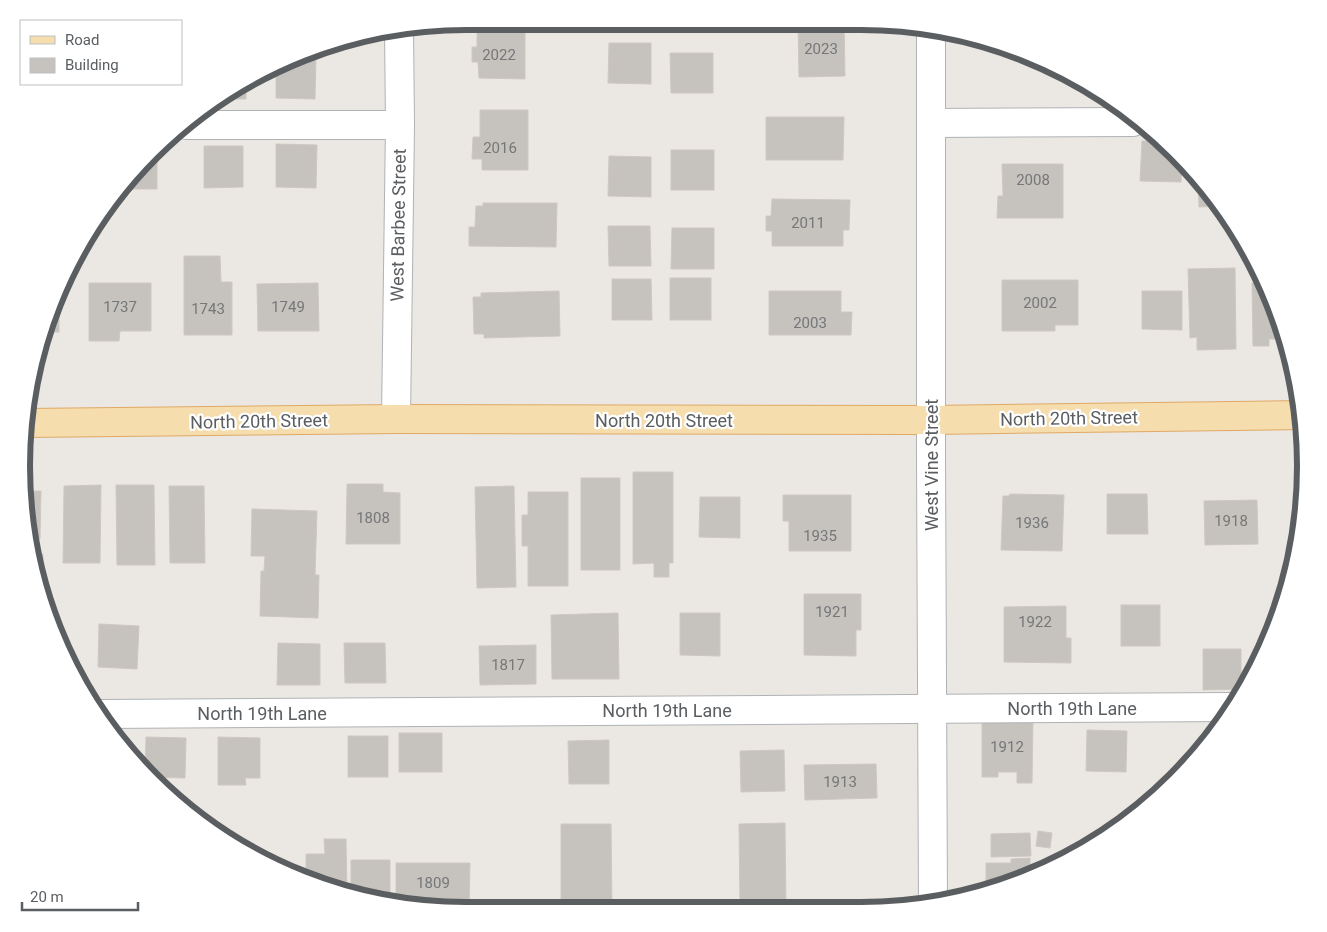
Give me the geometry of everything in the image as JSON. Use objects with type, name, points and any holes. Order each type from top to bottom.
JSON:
[{"type":"main road","name":"North 20th Street","points":[[33,423],[396,419],[931,420],[1294,415]]},
{"type":"street","name":"West Barbee Street","points":[[396,419],[400,125],[399,35]]},
{"type":"street","name":"West Vine Street","points":[[931,36],[933,896]]},
{"type":"street","points":[[931,123],[1128,122]]},
{"type":"street","points":[[195,125],[400,125]]},
{"type":"street","name":"North 19th Lane","points":[[107,714],[1225,707]]},
{"type":"building","points":[[477,30],[525,30],[525,79],[479,78],[478,62],[472,62],[472,47],[477,47]]},
{"type":"building","points":[[798,30],[844,30],[845,76],[799,77]]},
{"type":"building","points":[[609,43],[651,43],[651,84],[608,83]]},
{"type":"building","points":[[670,53],[713,53],[713,93],[671,93]]},
{"type":"building","points":[[316,57],[315,99],[276,98],[276,74]]},
{"type":"building","points":[[246,89],[246,99],[230,99]]},
{"type":"building","points":[[480,110],[528,110],[528,170],[482,170],[482,159],[472,159],[473,137],[480,137]]},
{"type":"building","points":[[766,117],[844,117],[843,160],[766,160]]},
{"type":"building","points":[[1142,141],[1151,141],[1182,171],[1181,182],[1140,181]]},
{"type":"building","points":[[276,144],[317,145],[316,188],[276,187]]},
{"type":"building","points":[[204,146],[243,146],[243,187],[204,188]]},
{"type":"building","points":[[671,150],[714,150],[714,190],[671,190]]},
{"type":"building","points":[[609,156],[651,157],[651,197],[608,196]]},
{"type":"building","points":[[157,159],[157,189],[130,189]]},
{"type":"building","points":[[1002,164],[1063,164],[1063,218],[997,218],[998,196],[1003,196]]},
{"type":"building","points":[[1198,191],[1211,206],[1199,207]]},
{"type":"building","points":[[772,199],[850,200],[849,230],[843,230],[843,246],[772,246],[772,231],[766,231],[766,216],[771,216]]},
{"type":"building","points":[[483,203],[557,203],[556,247],[469,246],[469,227],[475,227],[476,206],[483,206]]},
{"type":"building","points":[[608,226],[650,226],[651,266],[609,266]]},
{"type":"building","points":[[672,228],[714,228],[714,269],[671,269]]},
{"type":"building","points":[[184,256],[220,256],[221,282],[232,282],[232,335],[184,335]]},
{"type":"building","points":[[1235,268],[1236,349],[1197,350],[1197,337],[1190,338],[1188,269]]},
{"type":"building","points":[[670,278],[711,278],[711,320],[670,320]]},
{"type":"building","points":[[612,279],[651,279],[652,320],[612,320]]},
{"type":"building","points":[[1002,280],[1078,280],[1078,325],[1055,325],[1055,331],[1002,331]]},
{"type":"building","points":[[89,283],[151,283],[151,331],[120,331],[119,341],[89,341]]},
{"type":"building","points":[[318,283],[319,331],[258,331],[257,284]]},
{"type":"building","points":[[1252,283],[1256,283],[1278,339],[1269,339],[1269,346],[1253,346]]},
{"type":"building","points":[[559,291],[560,336],[484,338],[484,334],[474,334],[473,297],[481,297],[481,293]]},
{"type":"building","points":[[769,291],[841,291],[841,312],[852,312],[851,335],[769,335]]},
{"type":"building","points":[[1142,291],[1182,291],[1182,330],[1142,329]]},
{"type":"building","points":[[59,310],[59,332],[51,332]]},
{"type":"building","points":[[633,472],[673,472],[673,563],[669,563],[669,577],[654,577],[654,563],[633,564]]},
{"type":"building","points":[[581,478],[620,478],[620,570],[581,570]]},
{"type":"building","points":[[347,484],[383,484],[383,492],[400,493],[400,544],[346,544]]},
{"type":"building","points":[[101,485],[100,563],[63,563],[64,486]]},
{"type":"building","points":[[116,485],[154,485],[155,565],[117,565]]},
{"type":"building","points":[[169,486],[204,486],[205,563],[170,563]]},
{"type":"building","points":[[514,486],[516,587],[477,588],[475,487]]},
{"type":"building","points":[[31,491],[41,491],[40,539],[36,539]]},
{"type":"building","points":[[528,492],[568,492],[568,586],[528,586],[528,546],[522,546],[522,515],[528,515]]},
{"type":"building","points":[[1010,494],[1064,495],[1062,551],[1001,550],[1003,496],[1009,496]]},
{"type":"building","points":[[1107,494],[1147,494],[1148,534],[1107,534]]},
{"type":"building","points":[[783,495],[851,495],[851,551],[789,551],[789,521],[783,521]]},
{"type":"building","points":[[700,497],[740,497],[740,538],[699,537]]},
{"type":"building","points":[[1257,500],[1258,544],[1205,545],[1204,501]]},
{"type":"building","points":[[252,509],[317,511],[315,575],[319,575],[318,618],[260,616],[261,571],[264,571],[265,556],[251,556]]},
{"type":"building","points":[[39,554],[43,554],[43,571]]},
{"type":"building","points":[[804,594],[861,594],[861,630],[856,630],[856,656],[804,655]]},
{"type":"building","points":[[1121,605],[1160,605],[1160,646],[1121,646]]},
{"type":"building","points":[[1066,606],[1066,638],[1071,638],[1071,663],[1004,662],[1004,607]]},
{"type":"building","points":[[618,613],[619,679],[552,679],[551,615]]},
{"type":"building","points":[[680,613],[720,613],[720,656],[680,655]]},
{"type":"building","points":[[99,624],[139,626],[137,669],[98,667]]},
{"type":"building","points":[[278,643],[320,644],[320,685],[277,685]]},
{"type":"building","points":[[344,643],[385,643],[386,683],[345,683]]},
{"type":"building","points":[[536,645],[536,684],[480,685],[479,646]]},
{"type":"building","points":[[1203,649],[1241,649],[1241,680],[1236,689],[1203,690]]},
{"type":"building","points":[[982,721],[1033,721],[1032,783],[1017,783],[1017,772],[998,772],[998,777],[982,777]]},
{"type":"building","points":[[1087,730],[1127,731],[1126,772],[1086,771]]},
{"type":"building","points":[[399,733],[442,733],[442,772],[399,772]]},
{"type":"building","points":[[348,736],[388,736],[388,777],[348,777]]},
{"type":"building","points":[[146,737],[186,738],[185,778],[161,777],[145,761]]},
{"type":"building","points":[[218,737],[260,738],[260,778],[245,778],[246,785],[218,785]]},
{"type":"building","points":[[609,740],[609,784],[569,784],[568,741]]},
{"type":"building","points":[[784,750],[785,791],[741,792],[740,751]]},
{"type":"building","points":[[876,764],[877,798],[805,800],[804,765]]},
{"type":"building","points":[[785,823],[786,902],[740,902],[739,824]]},
{"type":"building","points":[[561,824],[611,824],[612,902],[561,902]]},
{"type":"building","points":[[1038,831],[1052,833],[1050,848],[1036,846]]},
{"type":"building","points":[[1030,833],[1031,856],[991,857],[991,834]]},
{"type":"building","points":[[324,839],[346,839],[347,885],[306,872],[306,854],[325,854]]},
{"type":"building","points":[[1030,858],[1030,868],[986,883],[986,863],[1011,863],[1011,859]]},
{"type":"building","points":[[351,860],[390,860],[390,895],[351,886]]},
{"type":"building","points":[[396,863],[470,863],[469,902],[437,901],[396,896]]}]
